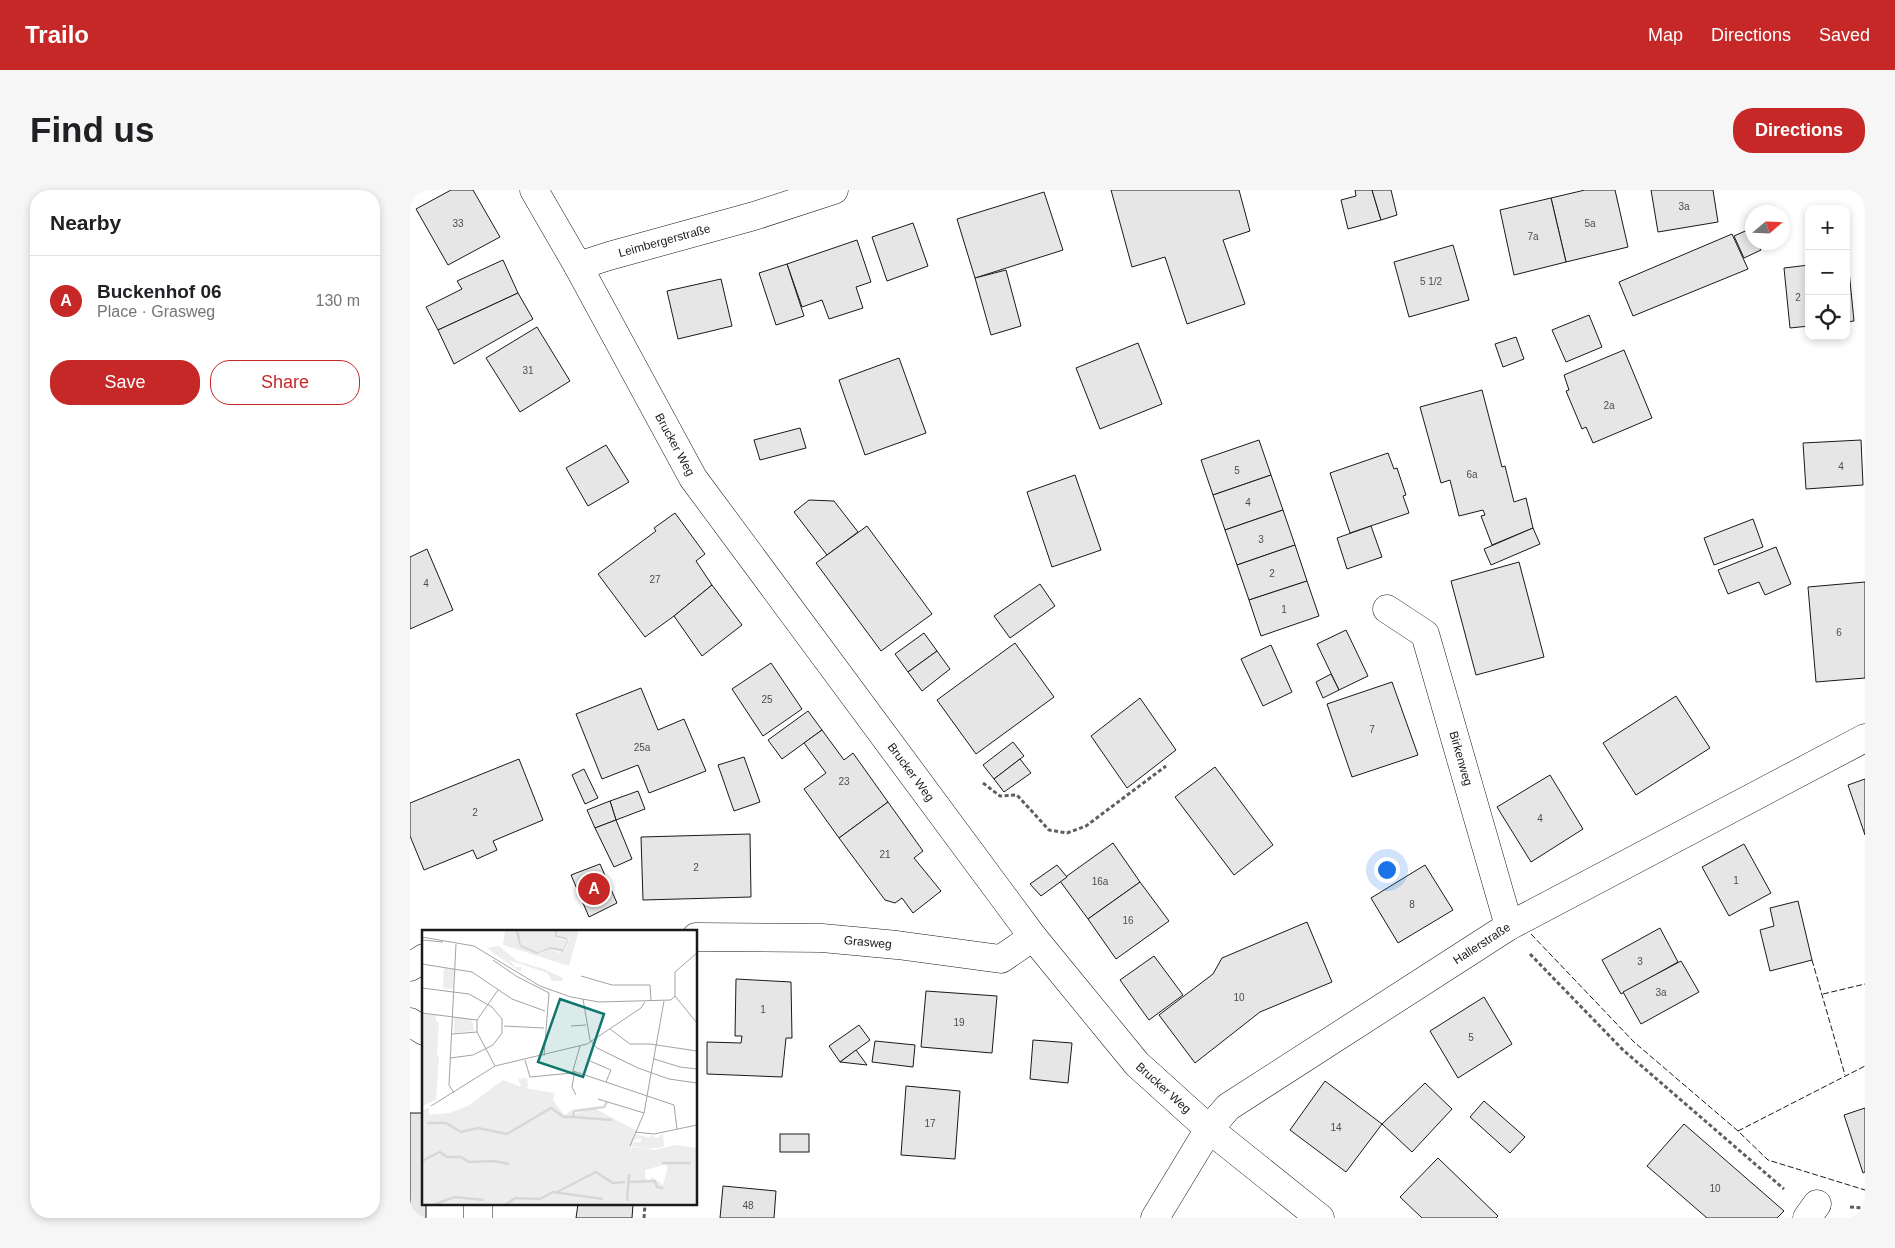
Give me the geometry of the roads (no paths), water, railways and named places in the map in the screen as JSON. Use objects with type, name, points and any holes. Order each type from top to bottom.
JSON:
[{"type":"street","points":[[534,190],[578,266]]},
{"type":"street","name":"Leimbergerstraße","points":[[578,266],[754,216],[834,190]]},
{"type":"street","name":"Brucker Weg","points":[[578,266],[693,478],[1033,937],[1137,1064],[1209,1130],[1320,1218]]},
{"type":"street","name":"Birkenweg","points":[[1387,609],[1425,634],[1509,926]]},
{"type":"street","name":"Hallerstraße","points":[[1155,1218],[1209,1130],[1228,1107],[1509,926],[1865,738]]},
{"type":"street","name":"Grasweg","points":[[698,937],[822,938],[897,944],[1001,959],[1033,937]]},
{"type":"street","points":[[410,1022],[422,1030]]},
{"type":"place","name":"Buckenhof 06","points":[[594,889]]}]
